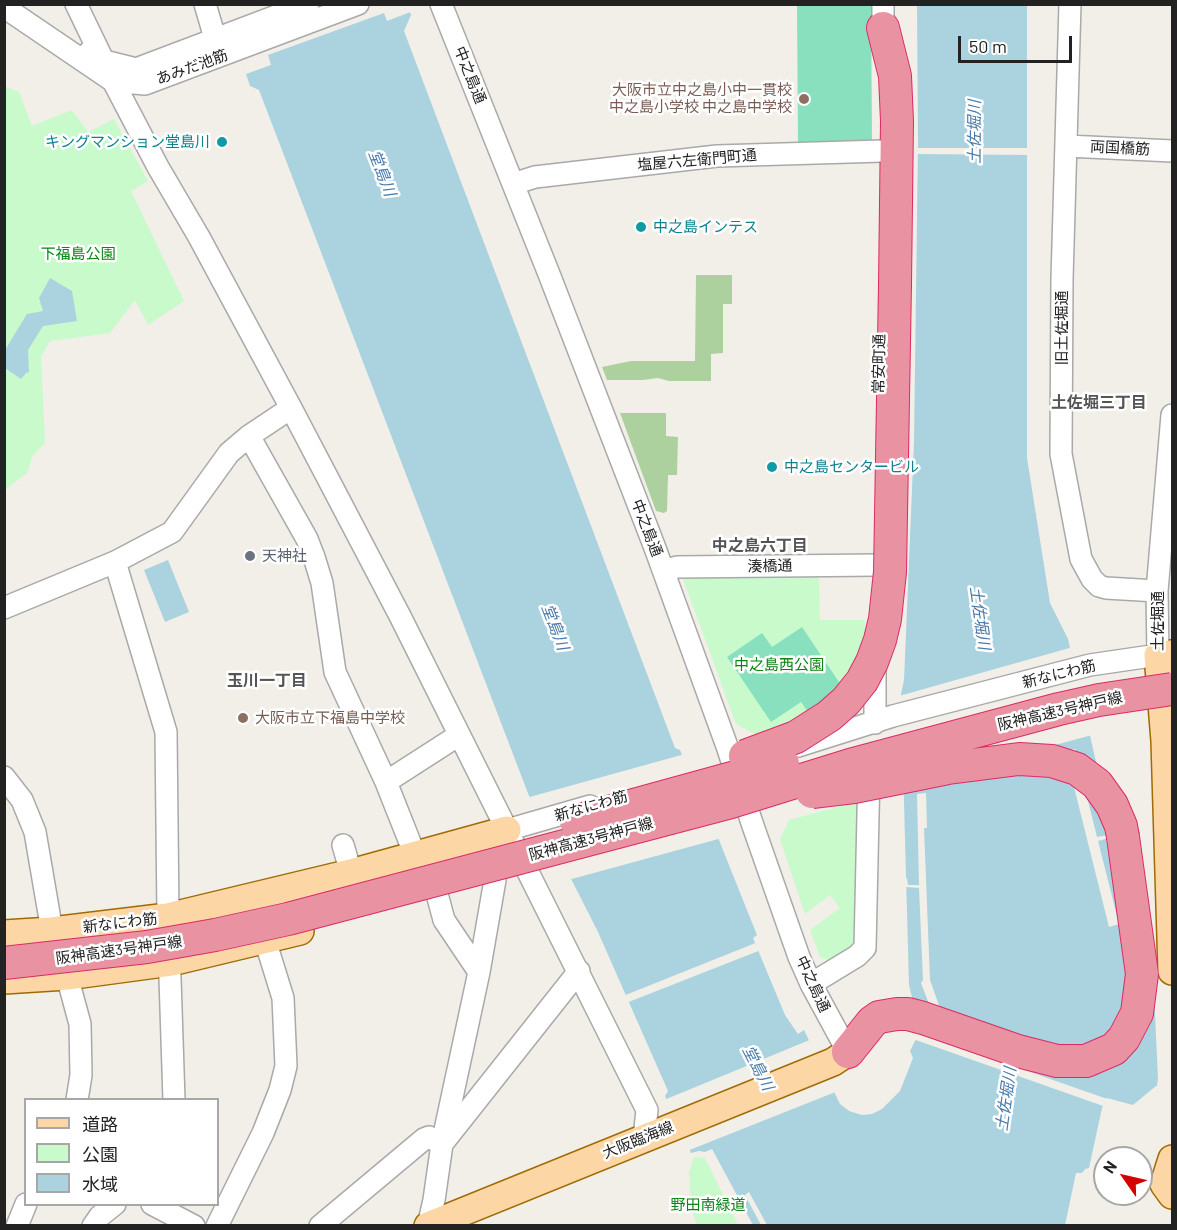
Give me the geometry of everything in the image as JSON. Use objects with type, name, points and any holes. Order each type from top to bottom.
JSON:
[{"type":"highway","points":[[529,827],[618,801],[796,737],[829,716],[846,701],[862,681],[880,640],[888,598],[897,121],[896,76],[883,16]]},
{"type":"highway","name":"阪神高速3号神戸線","points":[[4,944],[78,937],[209,916],[341,885],[529,827],[1054,689],[1137,674],[1168,659]]},
{"type":"highway","name":"阪神高速3号神戸線","points":[[4,963],[147,947],[246,928],[732,808],[850,765],[1059,709],[1169,700]]},
{"type":"highway","points":[[732,808],[948,768],[1035,759],[1065,764],[1090,779],[1106,795],[1120,826],[1142,974],[1137,1013],[1124,1038],[1114,1048],[1086,1060],[1057,1061],[1018,1051],[908,1014],[879,1017],[840,1057]]},
{"type":"main road","name":"土佐堀通","points":[[1168,659],[1170,932],[1173,971]]},
{"type":"main road","name":"新なにわ筋","points":[[4,934],[52,931],[168,917],[529,827]]},
{"type":"main road","points":[[4,980],[68,976],[171,962],[265,940],[537,867]]},
{"type":"main road","name":"大阪臨海線","points":[[428,1226],[840,1057]]},
{"type":"street","points":[[76,4],[97,56],[112,74],[113,81],[158,167],[199,237],[291,408],[400,616],[459,735],[529,827],[537,867],[579,971],[647,1110],[644,1138]]},
{"type":"street","points":[[204,4],[228,40]]},
{"type":"street","name":"あみだ池筋","points":[[113,81],[148,82],[228,40],[308,4]]},
{"type":"street","name":"あみだ池筋","points":[[26,5],[97,56],[136,69],[228,40],[358,4]]},
{"type":"street","name":"中之島通","points":[[441,4],[664,571],[733,765],[732,808],[811,984],[840,1057]]},
{"type":"street","name":"旧土佐堀通","points":[[1070,4],[1062,279],[1062,454],[1081,558],[1092,579],[1099,586],[1106,588],[1157,591]]},
{"type":"street","points":[[4,7],[113,81]]},
{"type":"street","name":"常安町通","points":[[883,16],[877,565],[884,719]]},
{"type":"street","points":[[97,56],[128,76],[148,82]]},
{"type":"street","name":"両国橋筋","points":[[1067,146],[1173,151]]},
{"type":"street","name":"塩屋六左衛門町通","points":[[513,184],[535,177],[736,154],[882,151]]},
{"type":"street","points":[[4,608],[115,562],[172,532],[229,453],[249,436],[291,408]]},
{"type":"street","name":"土佐堀通","points":[[1168,659],[1157,591],[1173,415]]},
{"type":"street","points":[[249,436],[307,539],[322,583],[336,672],[386,782],[415,855]]},
{"type":"street","points":[[115,562],[166,732],[168,917],[174,1098]]},
{"type":"street","name":"湊橋通","points":[[664,571],[677,567],[877,565]]},
{"type":"street","name":"新なにわ筋","points":[[529,827],[884,719],[1090,665],[1168,659]]},
{"type":"street","points":[[537,867],[732,808],[895,764],[1101,711],[1169,700]]},
{"type":"street","points":[[386,782],[459,735]]},
{"type":"street","points":[[811,984],[857,956],[865,948],[869,771]]},
{"type":"street","points":[[4,777],[22,800],[35,832],[52,931]]},
{"type":"street","points":[[343,845],[351,873]]},
{"type":"street","points":[[428,1226],[442,1144],[479,972],[495,880]]},
{"type":"street","points":[[437,894],[444,920],[479,972]]},
{"type":"street","points":[[217,1226],[263,1133],[280,1090],[286,1066],[283,998],[265,940]]},
{"type":"street","points":[[442,1144],[579,971]]},
{"type":"street","points":[[68,976],[80,1024],[81,1075],[77,1098]]},
{"type":"street","points":[[320,1226],[424,1140],[429,1137],[442,1144]]},
{"type":"street","points":[[17,1226],[25,1206]]},
{"type":"street","points":[[93,1226],[100,1216],[112,1206]]},
{"type":"street","points":[[156,1206],[194,1226]]},
{"type":"green space","points":[[797,5],[871,5],[872,140],[869,143],[798,145]]},
{"type":"green space","name":"下福島公園","points":[[4,86],[19,92],[32,126],[72,110],[88,132],[114,119],[148,181],[131,191],[184,301],[148,325],[135,300],[110,333],[50,341],[41,357],[45,443],[33,455],[27,473],[5,490]]},
{"type":"green space","points":[[696,275],[732,275],[732,304],[723,304],[723,353],[711,354],[711,381],[669,381],[658,378],[607,380],[602,367],[631,361],[695,361]]},
{"type":"green space","points":[[620,413],[666,413],[666,436],[678,437],[677,475],[668,475],[667,511],[664,513],[656,511]]},
{"type":"green space","name":"中之島西公園","points":[[819,575],[820,620],[865,620],[865,703],[756,735],[736,724],[683,579],[685,576]]},
{"type":"green space","points":[[802,627],[845,691],[810,715],[801,702],[771,722],[727,657],[762,633],[772,647]]},
{"type":"green space","points":[[863,800],[860,944],[828,960],[820,957],[810,930],[840,908],[830,895],[805,914],[780,839],[789,820]]},
{"type":"green space","name":"野田南緑道","points":[[694,1157],[705,1158],[738,1225],[697,1225],[691,1208],[689,1172]]},
{"type":"water","points":[[223,4],[407,5],[411,15],[404,31],[675,748],[680,750],[719,840],[757,935],[753,938],[785,1015],[798,1034],[804,1030],[840,1104],[849,1111],[862,1115],[872,1114],[882,1109],[900,1091],[913,1058],[910,1051],[920,1031],[909,985],[901,694],[904,680],[914,442],[918,142],[917,5],[1027,5],[1027,458],[1050,603],[1068,639],[1099,775],[1142,927],[1172,1100],[1156,1086],[1133,1105],[1107,1098],[1102,1108],[1089,1168],[1082,1173],[1076,1173],[1065,1225],[753,1225],[712,1149],[691,1153],[665,1096],[668,1091],[598,932],[529,796],[259,90],[250,86]]},
{"type":"water","points":[[50,278],[72,291],[77,321],[43,326],[28,350],[29,372],[21,379],[5,368],[5,350],[27,314],[43,311],[39,298]]},
{"type":"water","points":[[168,560],[189,612],[165,622],[144,570]]},
{"type":"pier","points":[[227,4],[410,4],[413,11],[387,21],[384,13],[268,55],[271,65],[246,74],[222,6]]},
{"type":"pier","points":[[916,148],[1030,148],[1030,155],[916,154]]},
{"type":"pier","points":[[1073,647],[1092,735],[900,787],[899,696]]},
{"type":"pier","points":[[1075,749],[1097,837],[1108,835],[1109,838],[1098,841],[1119,924],[1109,927],[1065,751]]},
{"type":"pier","points":[[685,754],[722,838],[568,880],[526,798]]},
{"type":"pier","points":[[926,793],[927,828],[924,828],[930,980],[942,1014],[934,1017],[921,983],[923,980],[919,888],[906,887],[904,876],[908,885],[919,885],[917,794]]},
{"type":"pier","points":[[1151,928],[1172,936],[1172,1103],[1156,1090],[1158,1079]]},
{"type":"pier","points":[[758,942],[761,950],[626,1003],[623,996]]},
{"type":"pier","points":[[916,1032],[1113,1102],[1109,1101],[1106,1107],[913,1039]]},
{"type":"pier","points":[[812,1039],[838,1091],[687,1151],[664,1100]]},
{"type":"pier","points":[[749,1192],[767,1225],[761,1225],[745,1195]]},
{"type":"place","name":"大阪市立中之島小中一貫校 中之島小学校 中之島中学校","points":[[804,99]]},
{"type":"place","name":"キングマンション堂島川","points":[[222,142]]},
{"type":"place","name":"中之島インテス","points":[[641,227]]},
{"type":"place","name":"中之島センタービル","points":[[772,467]]},
{"type":"place","name":"天神社","points":[[250,556]]},
{"type":"place","name":"大阪市立下福島中学校","points":[[243,718]]},
{"type":"district","name":"土佐堀三丁目","points":[[1099,403]]},
{"type":"district","name":"中之島六丁目","points":[[760,546]]},
{"type":"district","name":"玉川一丁目","points":[[267,681]]},
{"type":"water label","name":"土佐堀川","points":[[975,132]]},
{"type":"water label","name":"堂島川","points":[[382,173]]},
{"type":"water label","name":"土佐堀川","points":[[980,618]]},
{"type":"water label","name":"堂島川","points":[[555,627]]},
{"type":"water label","name":"堂島川","points":[[758,1068]]},
{"type":"water label","name":"土佐堀川","points":[[1006,1099]]}]
